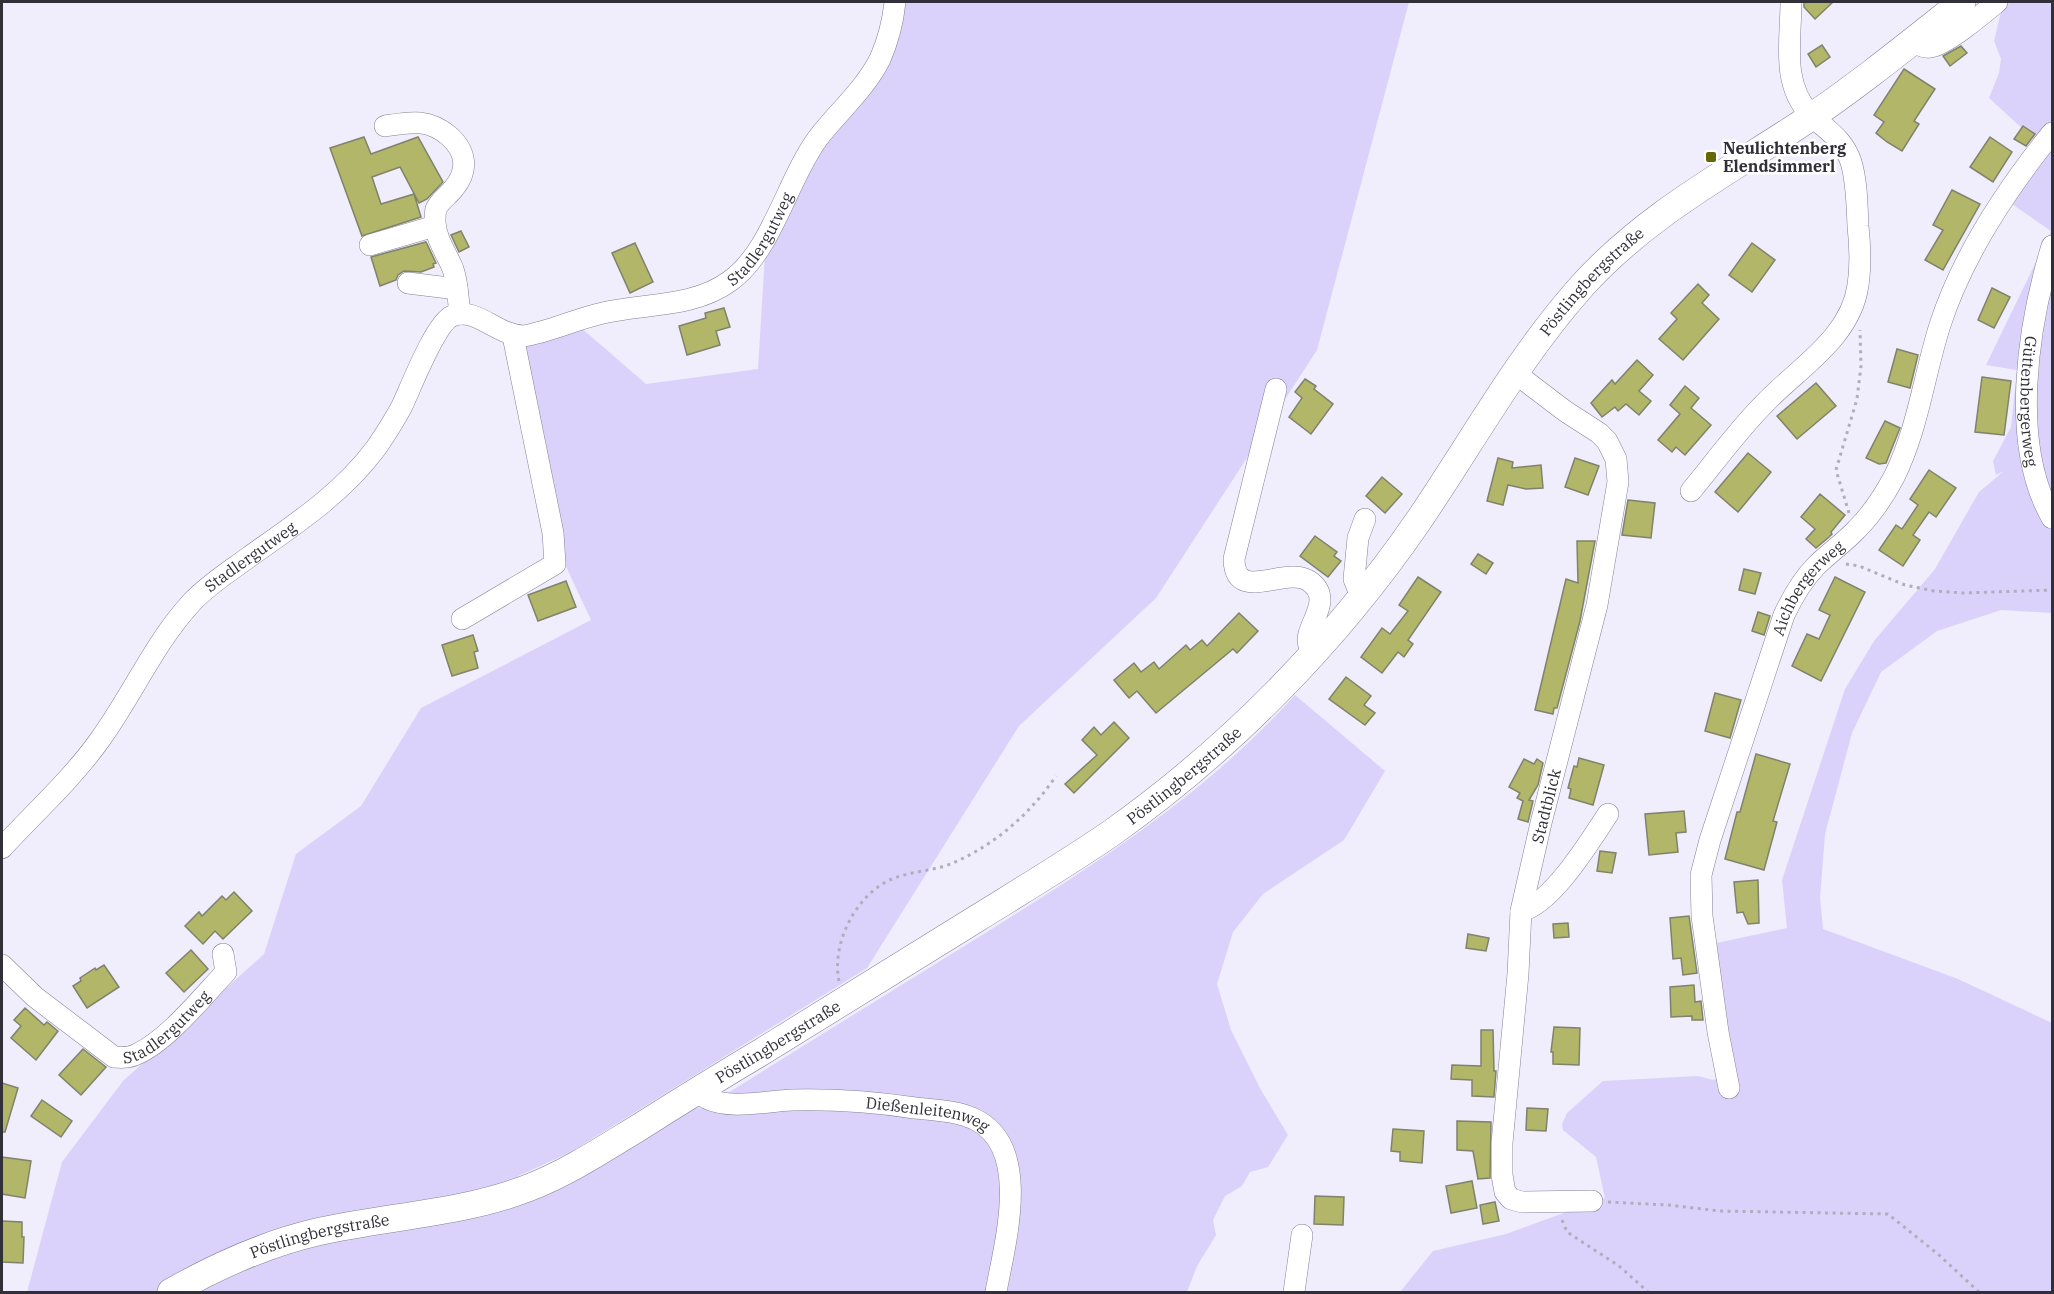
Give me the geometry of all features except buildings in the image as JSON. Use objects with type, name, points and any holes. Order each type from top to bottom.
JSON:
[{"type":"main road","name":"Pöstlingbergstraße","points":[[171,1293],[226,1263],[287,1240],[320,1231],[460,1206],[524,1190],[575,1166],[1111,833],[1207,757],[1258,711],[1314,652],[1361,597],[1419,519],[1567,304],[1614,254],[1695,190],[1812,116],[1962,2]]},
{"type":"street","name":"Stadlergutweg","points":[[513,336],[536,334],[605,312],[688,300],[730,281],[742,270],[764,240],[803,162],[818,139],[873,72],[888,39],[895,2]]},
{"type":"street","points":[[1691,491],[1761,406],[1829,342],[1846,319],[1858,286],[1857,204],[1851,162],[1835,136],[1802,105],[1794,90],[1791,78],[1791,2]]},
{"type":"street","points":[[1914,40],[1921,46],[1936,46],[1997,2]]},
{"type":"street","points":[[385,126],[412,121],[423,122],[444,132],[461,150],[464,168],[461,177],[436,210],[435,226],[452,267],[460,314],[476,316],[513,336],[553,533],[555,564],[462,619]]},
{"type":"street","name":"Aichbergerweg","points":[[1729,1088],[1713,1005],[1702,916],[1701,875],[1710,840],[1784,615],[1795,592],[1817,565],[1859,528],[1892,479],[1914,425],[1938,333],[1958,282],[1985,229],[2006,195],[2052,133]]},
{"type":"street","points":[[370,245],[435,226]]},
{"type":"street","name":"Güttenbergerweg","points":[[2052,246],[2039,293],[2034,322],[2026,394],[2026,420],[2034,470],[2052,518]]},
{"type":"street","points":[[408,282],[457,289]]},
{"type":"street","name":"Stadlergutweg","points":[[2,848],[99,742],[165,636],[193,601],[232,569],[321,504],[360,468],[381,441],[400,408],[436,335],[450,317],[460,314]]},
{"type":"street","name":"Stadtblick","points":[[1519,376],[1565,411],[1599,433],[1607,441],[1616,459],[1618,482],[1598,605],[1541,823],[1521,911],[1518,974],[1502,1143],[1502,1175],[1505,1192],[1511,1199],[1522,1202],[1592,1202]]},
{"type":"street","points":[[1276,389],[1234,558],[1234,568],[1237,576],[1244,581],[1254,582],[1296,576],[1312,583],[1318,591],[1320,601],[1308,639],[1314,652]]},
{"type":"street","points":[[1361,597],[1354,579],[1358,538],[1365,519]]},
{"type":"street","points":[[1521,911],[1529,909],[1556,886],[1608,814]]},
{"type":"street","name":"Stadlergutweg","points":[[2,965],[35,997],[114,1057],[126,1058],[137,1055],[155,1043],[226,972],[223,954]]},
{"type":"street","name":"Dießenleitenweg","points":[[700,1090],[706,1098],[725,1103],[794,1100],[861,1102],[939,1111],[963,1115],[978,1121],[989,1130],[1004,1153],[1011,1188],[1009,1224],[996,1293]]},
{"type":"street","points":[[1294,1293],[1302,1235]]},
{"type":"path","points":[[1851,309],[1861,331],[1861,366],[1857,399],[1836,470],[1848,511],[1859,528]]},
{"type":"path","points":[[1817,565],[1853,564],[1905,585],[1934,591],[2052,590]]},
{"type":"path","points":[[846,999],[839,984],[835,966],[839,944],[852,915],[870,894],[888,880],[951,864],[1002,835],[1029,811],[1056,776]]},
{"type":"path","points":[[1555,1201],[1567,1232],[1619,1266],[1648,1293]]},
{"type":"path","points":[[1592,1202],[1668,1205],[1719,1211],[1888,1214],[1938,1255],[1979,1293]]},
{"type":"shaded area","points":[[899,2],[1409,2],[1317,350],[1156,598],[1019,726],[867,968],[571,1152],[518,1176],[519,1199],[690,1108],[744,1110],[828,1107],[961,1121],[993,1142],[1004,1189],[990,1292],[27,1292],[62,1162],[123,1081],[264,954],[296,854],[361,806],[421,708],[591,620],[563,560],[524,343],[579,326],[646,384],[758,369],[766,238],[808,159],[877,70]]},
{"type":"shaded area","points":[[2010,2],[2052,2],[2052,236],[2032,385],[2052,271],[2052,613],[2001,610],[1937,631],[1881,672],[1852,733],[1825,834],[1820,898],[1823,929],[1958,979],[2052,1023],[2052,1292],[1400,1292],[1433,1251],[1506,1234],[1605,1198],[1596,1157],[1563,1130],[1562,1124],[1567,1113],[1603,1081],[1698,1076],[1713,1080],[1734,1072],[1712,944],[1787,928],[1782,880],[1845,689],[1874,641],[1935,569],[1979,492],[2004,471],[1996,475],[1993,461],[2011,427],[2017,370],[1986,365],[2051,231],[2009,202],[2038,143],[1989,98],[1999,73],[2001,59],[1994,41],[2001,12]]},
{"type":"shaded area","points":[[1295,695],[1385,771],[1344,840],[1263,894],[1233,932],[1217,984],[1231,1030],[1261,1090],[1288,1135],[1268,1167],[1250,1172],[1242,1186],[1225,1196],[1213,1220],[1216,1235],[1197,1266],[1187,1292],[1004,1292],[1013,1245],[993,1124],[728,1093],[1105,856],[1185,797],[1223,765]]},
{"type":"place","name":"Neulichtenberg Elendsimmerl","points":[[1711,157]]}]
